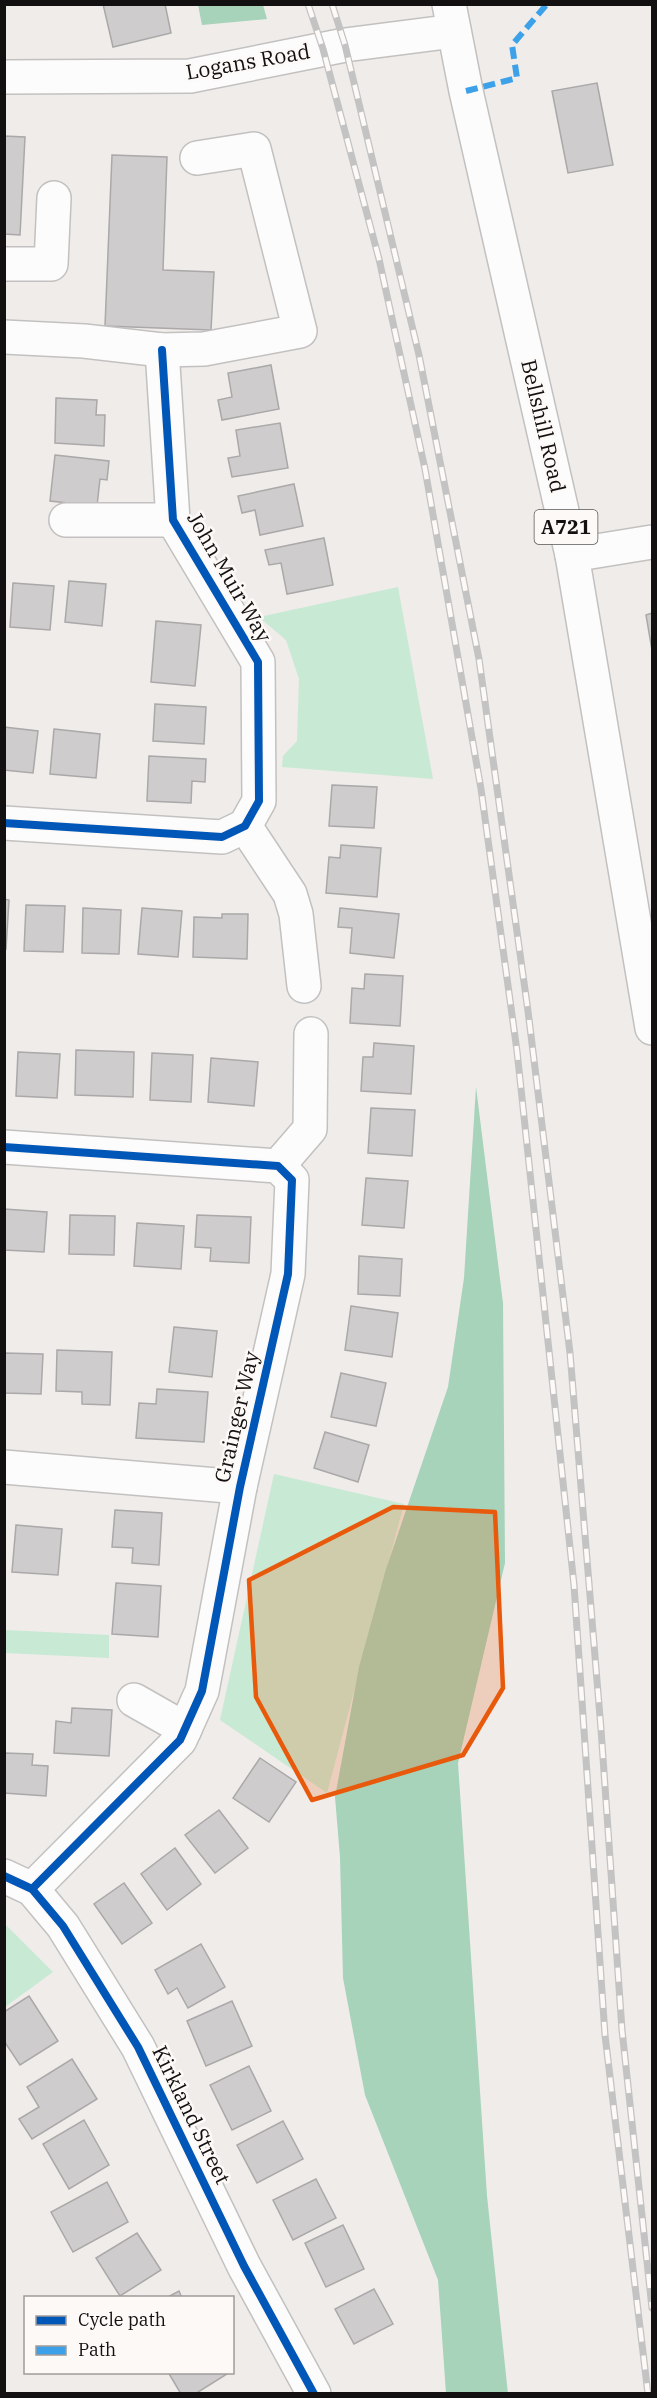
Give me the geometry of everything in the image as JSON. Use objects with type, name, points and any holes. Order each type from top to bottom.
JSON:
[{"type":"street","name":"Logans Road","points":[[4,77],[190,76],[345,45],[452,18]]},
{"type":"street","name":"Bellshill Road","points":[[452,18],[572,555],[652,1028]]},
{"type":"street","points":[[4,337],[84,341],[162,350],[204,349],[300,331],[254,149],[198,158]]},
{"type":"street","points":[[4,264],[51,264],[54,198]]},
{"type":"street","name":"John Muir Way","points":[[162,350],[173,520],[258,662],[259,801],[245,826]]},
{"type":"street","points":[[66,520],[173,520]]},
{"type":"street","points":[[572,555],[652,542]]},
{"type":"street","points":[[4,823],[222,837],[245,826],[290,894],[296,914],[304,986]]},
{"type":"street","points":[[4,1147],[278,1166],[310,1129],[311,1034]]},
{"type":"street","name":"Grainger Way","points":[[18,1883],[180,1740],[202,1691],[240,1486],[288,1274],[292,1180],[278,1166]]},
{"type":"street","name":"Grainger Way","points":[[4,1467],[240,1486]]},
{"type":"street","points":[[134,1700],[185,1729]]},
{"type":"street","name":"Kirkland Street","points":[[18,1883],[63,1926],[138,2047],[244,2266],[314,2394]]},
{"type":"highlighted area","points":[[393,1507],[495,1512],[503,1688],[463,1755],[312,1800],[256,1697],[249,1580]]},
{"type":"green space","points":[[198,5],[263,5],[267,19],[202,25]]},
{"type":"green space","points":[[398,587],[433,779],[282,767],[283,756],[297,741],[299,679],[286,640],[259,617]]},
{"type":"green space","points":[[476,1087],[503,1303],[505,1563],[458,1763],[487,2196],[508,2394],[446,2393],[438,2280],[365,2095],[343,1978],[340,1857],[335,1797],[359,1667],[386,1569],[448,1387],[464,1278]]},
{"type":"green space","points":[[274,1474],[404,1504],[327,1793],[220,1720]]},
{"type":"green space","points":[[4,1630],[109,1635],[109,1658],[5,1653]]},
{"type":"green space","points":[[4,1923],[53,1972],[5,2007],[4,2007]]},
{"type":"building","points":[[103,4],[165,4],[171,33],[113,47]]},
{"type":"building","points":[[597,83],[613,165],[568,173],[552,91]]},
{"type":"building","points":[[4,136],[25,137],[20,235],[4,234]]},
{"type":"building","points":[[112,155],[167,157],[163,270],[214,272],[211,330],[105,326]]},
{"type":"building","points":[[271,365],[279,409],[222,420],[218,400],[232,397],[228,373]]},
{"type":"building","points":[[56,398],[97,400],[96,415],[105,415],[104,446],[55,443]]},
{"type":"building","points":[[280,423],[288,468],[232,477],[228,458],[240,456],[236,430]]},
{"type":"building","points":[[55,455],[109,461],[107,480],[100,479],[97,506],[50,501]]},
{"type":"building","points":[[294,484],[303,526],[260,535],[255,510],[242,513],[238,496]]},
{"type":"building","points":[[324,538],[333,585],[287,594],[281,563],[269,565],[265,550]]},
{"type":"building","points":[[69,581],[106,584],[102,626],[65,622]]},
{"type":"building","points":[[13,583],[54,586],[50,630],[10,627]]},
{"type":"building","points":[[652,613],[652,650],[646,615]]},
{"type":"building","points":[[156,621],[201,625],[195,686],[151,682]]},
{"type":"building","points":[[155,704],[206,707],[204,744],[153,741]]},
{"type":"building","points":[[4,727],[38,731],[33,773],[4,770]]},
{"type":"building","points":[[54,729],[100,734],[96,778],[50,774]]},
{"type":"building","points":[[149,756],[206,759],[205,782],[192,781],[191,803],[147,801]]},
{"type":"building","points":[[332,785],[377,787],[374,828],[329,826]]},
{"type":"building","points":[[341,845],[381,848],[377,897],[326,893],[329,857],[340,858]]},
{"type":"building","points":[[4,899],[9,900],[6,949],[4,949]]},
{"type":"building","points":[[26,905],[65,906],[63,952],[24,951]]},
{"type":"building","points":[[83,908],[121,910],[119,954],[82,953]]},
{"type":"building","points":[[142,908],[182,911],[178,957],[138,954]]},
{"type":"building","points":[[340,908],[399,914],[394,958],[350,953],[352,928],[338,927]]},
{"type":"building","points":[[222,914],[248,914],[247,959],[193,957],[194,917],[222,918]]},
{"type":"building","points":[[365,974],[403,976],[400,1026],[350,1023],[352,988],[364,989]]},
{"type":"building","points":[[374,1043],[414,1046],[411,1094],[361,1091],[363,1057],[373,1057]]},
{"type":"building","points":[[76,1050],[134,1052],[133,1097],[75,1095]]},
{"type":"building","points":[[18,1052],[60,1054],[57,1098],[16,1096]]},
{"type":"building","points":[[152,1053],[193,1055],[191,1102],[150,1100]]},
{"type":"building","points":[[211,1058],[258,1062],[254,1106],[208,1102]]},
{"type":"building","points":[[371,1108],[415,1110],[412,1156],[368,1153]]},
{"type":"building","points":[[366,1178],[408,1181],[404,1228],[362,1225]]},
{"type":"building","points":[[4,1209],[47,1212],[44,1252],[4,1250]]},
{"type":"building","points":[[70,1215],[115,1216],[114,1255],[69,1254]]},
{"type":"building","points":[[197,1215],[251,1217],[249,1263],[210,1261],[211,1248],[195,1247]]},
{"type":"building","points":[[137,1223],[184,1226],[181,1269],[134,1266]]},
{"type":"building","points":[[359,1256],[402,1259],[400,1296],[358,1294]]},
{"type":"building","points":[[351,1306],[398,1313],[392,1357],[345,1350]]},
{"type":"building","points":[[174,1327],[217,1331],[212,1377],[169,1372]]},
{"type":"building","points":[[57,1350],[112,1352],[110,1405],[82,1404],[82,1392],[56,1391]]},
{"type":"building","points":[[4,1353],[43,1354],[41,1394],[4,1393]]},
{"type":"building","points":[[341,1373],[386,1383],[376,1426],[331,1417]]},
{"type":"building","points":[[157,1389],[208,1392],[204,1442],[136,1438],[139,1403],[156,1404]]},
{"type":"building","points":[[325,1432],[369,1445],[358,1482],[314,1468]]},
{"type":"building","points":[[115,1510],[162,1513],[159,1565],[132,1563],[133,1548],[112,1547]]},
{"type":"building","points":[[16,1525],[62,1529],[58,1575],[12,1572]]},
{"type":"building","points":[[116,1583],[161,1586],[158,1637],[112,1634]]},
{"type":"building","points":[[72,1708],[112,1710],[109,1756],[54,1753],[56,1721],[71,1723]]},
{"type":"building","points":[[4,1753],[33,1754],[32,1765],[48,1766],[46,1796],[4,1793]]},
{"type":"building","points":[[260,1758],[296,1782],[269,1822],[233,1798]]},
{"type":"building","points":[[219,1810],[248,1848],[215,1873],[185,1835]]},
{"type":"building","points":[[175,1848],[201,1884],[167,1910],[141,1874]]},
{"type":"building","points":[[124,1883],[152,1923],[122,1944],[94,1904]]},
{"type":"building","points":[[201,1944],[225,1987],[188,2008],[177,1988],[168,1994],[155,1970]]},
{"type":"building","points":[[29,1996],[58,2041],[20,2065],[4,2041],[4,2012]]},
{"type":"building","points":[[232,2001],[252,2046],[206,2066],[187,2021]]},
{"type":"building","points":[[72,2059],[97,2099],[32,2139],[19,2119],[39,2107],[27,2087]]},
{"type":"building","points":[[249,2066],[271,2111],[232,2130],[210,2085]]},
{"type":"building","points":[[84,2120],[109,2165],[69,2189],[43,2144]]},
{"type":"building","points":[[283,2121],[303,2159],[257,2183],[237,2145]]},
{"type":"building","points":[[316,2179],[336,2218],[293,2240],[273,2200]]},
{"type":"building","points":[[107,2182],[128,2222],[73,2252],[51,2212]]},
{"type":"building","points":[[343,2225],[364,2269],[326,2287],[305,2243]]},
{"type":"building","points":[[137,2233],[161,2270],[120,2296],[96,2258]]},
{"type":"building","points":[[374,2289],[393,2324],[354,2344],[335,2309]]},
{"type":"building","points":[[179,2291],[181,2296],[170,2296]]},
{"type":"building","points":[[169,2374],[227,2374],[195,2394],[181,2394]]},
{"type":"railway","points":[[308,4],[323,49],[379,259],[425,469],[481,789],[517,1051],[574,1585],[605,2035],[648,2394]]},
{"type":"railway","points":[[332,4],[345,45],[419,355],[479,659],[528,1011],[570,1353],[601,1729],[622,2030],[652,2308]]},
{"type":"marked path","points":[[466,91],[517,78],[512,45],[547,4]]},
{"type":"cycle path","points":[[4,823],[222,837],[245,826],[259,801],[258,662],[173,520],[162,350]]},
{"type":"cycle path","points":[[4,1147],[278,1166],[292,1180],[288,1274],[240,1487],[202,1691],[180,1740],[32,1889]]},
{"type":"cycle path","points":[[4,1876],[32,1889],[63,1926],[138,2047],[244,2266],[314,2394]]}]
